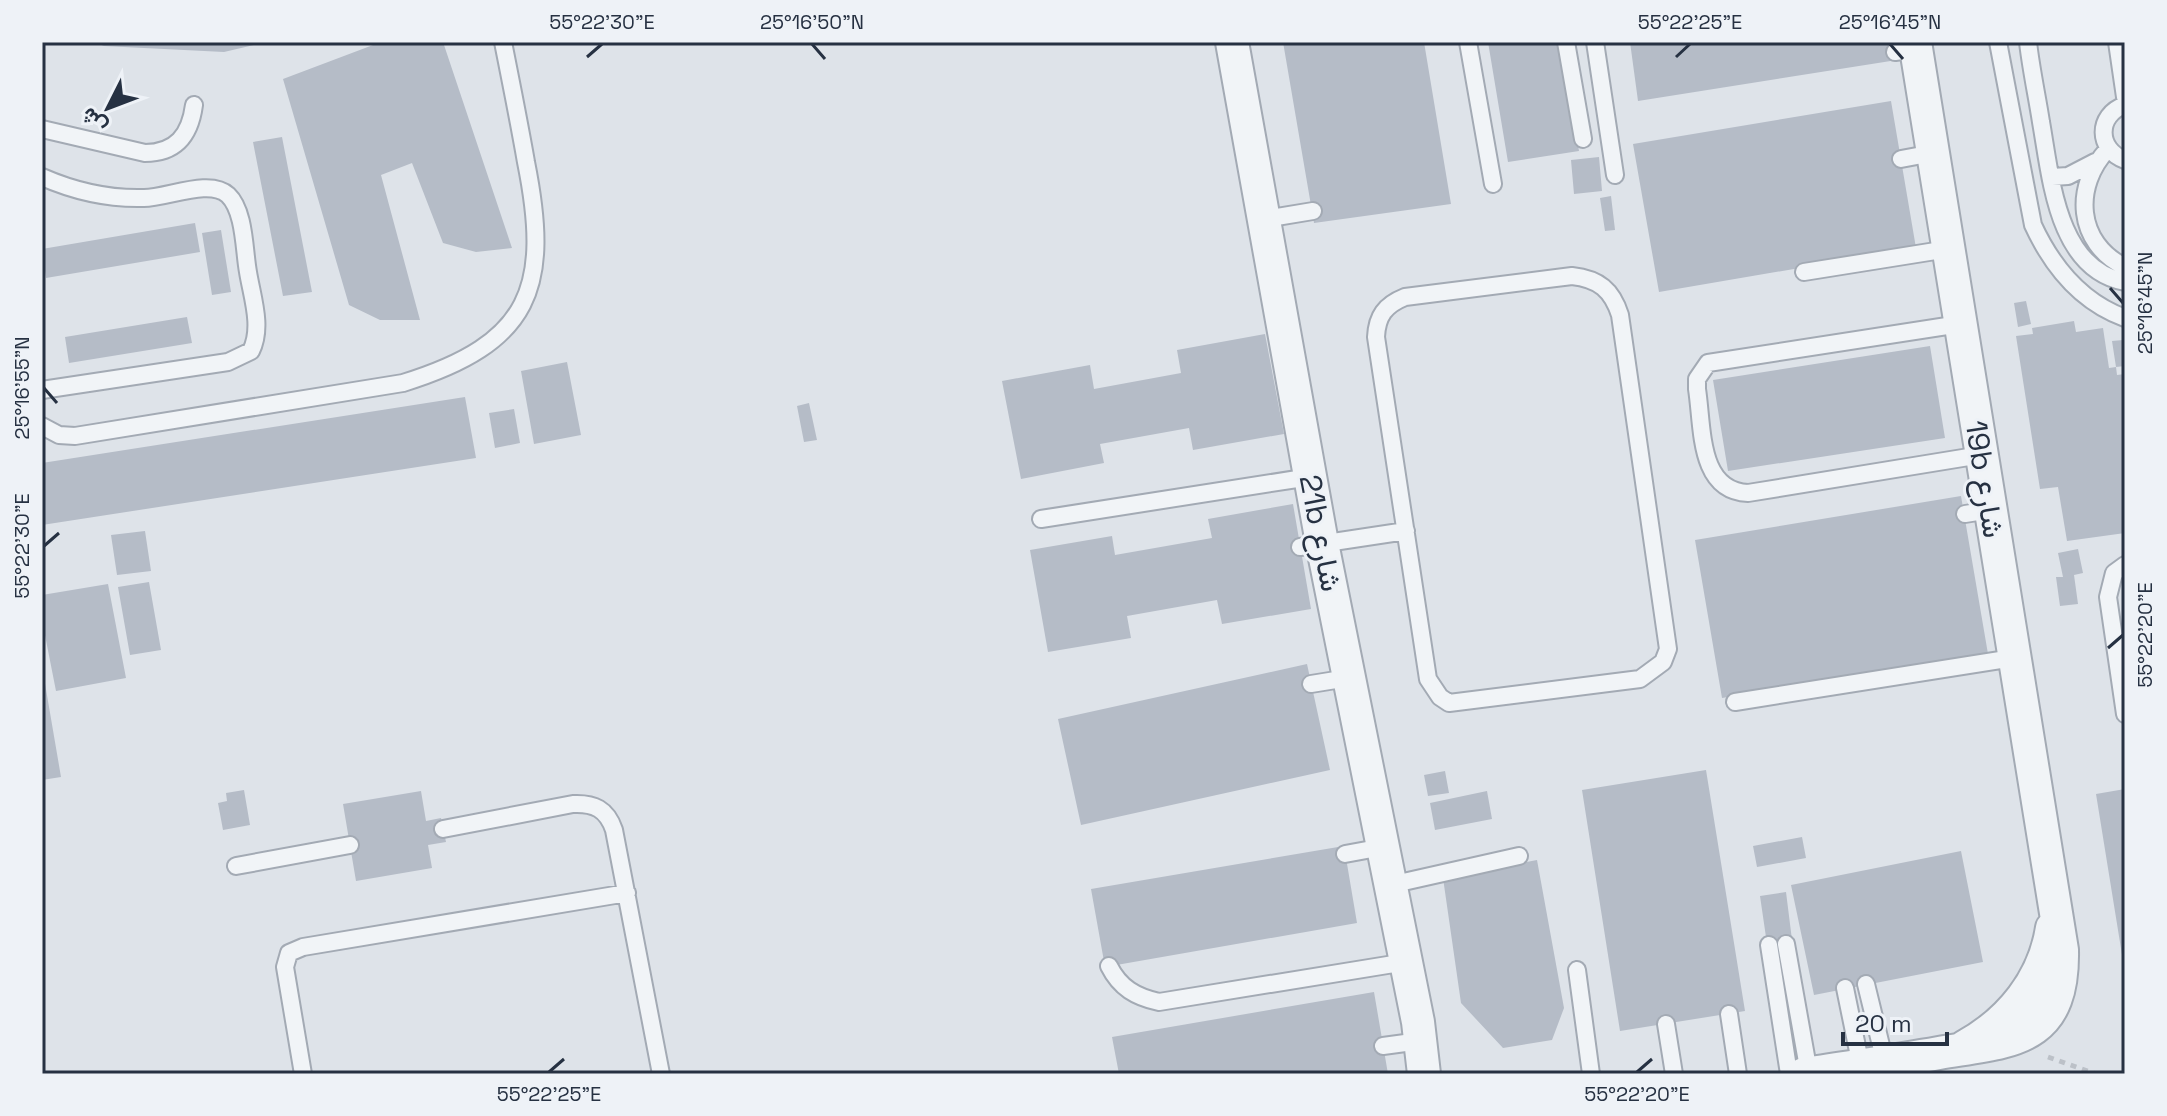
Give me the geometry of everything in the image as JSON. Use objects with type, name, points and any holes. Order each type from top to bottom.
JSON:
[{"type":"street","name":"21b شارع","points":[[1232,42],[1264,219],[1279,359],[1310,477],[1311,545],[1348,678],[1406,962],[1424,1074]]},
{"type":"street","name":"19b شارع","points":[[1873,1064],[1957,1050],[1994,1027],[2024,996],[2044,959],[2055,917],[2013,658],[1977,512],[1981,455],[1933,153],[1909,48]]},
{"type":"street","name":"21b شارع","points":[[1419,1031],[1446,1074]]},
{"type":"street","points":[[1807,1074],[1873,1064]]},
{"type":"lane","points":[[42,426],[59,435],[75,436],[403,383],[440,372],[474,354],[502,332],[528,297],[538,256],[537,214],[503,42]]},
{"type":"lane","points":[[1468,42],[1493,184]]},
{"type":"lane","points":[[1566,42],[1583,139]]},
{"type":"lane","points":[[1595,42],[1615,175]]},
{"type":"lane","points":[[1998,42],[2026,201],[2038,237],[2057,269],[2074,287],[2094,303],[2125,318]]},
{"type":"lane","points":[[2028,42],[2064,227],[2097,272],[2125,282]]},
{"type":"lane","points":[[2117,42],[2125,97]]},
{"type":"lane","points":[[42,129],[145,153],[161,153],[185,135],[194,105]]},
{"type":"lane","points":[[2125,105],[2107,118],[2103,134],[2108,149],[2125,160]]},
{"type":"lane","points":[[2052,177],[2068,176],[2095,162],[2108,149]]},
{"type":"lane","points":[[1901,159],[1933,153]]},
{"type":"lane","points":[[2095,162],[2087,179],[2084,216],[2100,249],[2125,267]]},
{"type":"lane","points":[[42,177],[87,192],[116,197],[145,198],[219,189],[229,196],[239,217],[257,327],[251,351],[228,362],[42,390]]},
{"type":"lane","points":[[1264,219],[1313,211]]},
{"type":"lane","points":[[1804,272],[1948,249]]},
{"type":"lane","points":[[1572,276],[1589,278],[1604,286],[1615,299],[1620,315],[1668,635],[1663,662],[1640,679],[1449,703],[1440,697],[1428,679],[1406,531],[1376,337],[1382,312],[1405,297],[1572,276]]},
{"type":"lane","points":[[1960,324],[1708,363],[1697,379],[1697,389],[1710,472],[1725,488],[1748,493],[1981,455]]},
{"type":"lane","points":[[1041,519],[1310,477]]},
{"type":"lane","points":[[1311,545],[1406,531]]},
{"type":"lane","points":[[2125,565],[2114,573],[2108,597],[2125,714]]},
{"type":"lane","points":[[1735,702],[2013,658]]},
{"type":"lane","points":[[1311,684],[1348,678]]},
{"type":"lane","points":[[443,829],[573,804],[590,804],[611,821],[661,1074]]},
{"type":"lane","points":[[236,866],[350,845]]},
{"type":"lane","points":[[1345,854],[1383,847]]},
{"type":"lane","points":[[1390,885],[1519,856]]},
{"type":"lane","points":[[303,1074],[285,967],[289,953],[303,947],[627,893]]},
{"type":"lane","points":[[1789,1074],[1777,945],[1807,1074]]},
{"type":"lane","points":[[1109,966],[1123,987],[1140,998],[1159,1002],[1406,962]]},
{"type":"lane","points":[[1577,970],[1591,1074]]},
{"type":"lane","points":[[1866,984],[1873,1064]]},
{"type":"lane","points":[[1845,988],[1873,1064]]},
{"type":"lane","points":[[1729,1014],[1738,1074]]},
{"type":"lane","points":[[1666,1024],[1674,1074]]},
{"type":"lane","points":[[1383,1046],[1419,1031]]},
{"type":"building","points":[[93,42],[262,43],[224,52],[104,46]]},
{"type":"building","points":[[381,42],[443,42],[512,248],[476,252],[443,243],[412,163],[381,175],[420,320],[380,320],[349,305],[283,79]]},
{"type":"building","points":[[1283,42],[1424,42],[1451,204],[1314,223]]},
{"type":"building","points":[[1488,42],[1561,42],[1579,151],[1508,162]]},
{"type":"building","points":[[1630,42],[1894,42],[1897,60],[1638,101]]},
{"type":"building","points":[[1891,101],[1916,248],[1659,292],[1633,144]]},
{"type":"building","points":[[282,137],[312,292],[283,296],[253,142]]},
{"type":"building","points":[[1599,157],[1602,191],[1574,194],[1571,160]]},
{"type":"building","points":[[1611,196],[1615,230],[1605,231],[1600,198]]},
{"type":"building","points":[[195,223],[200,252],[46,278],[42,249]]},
{"type":"building","points":[[221,230],[231,292],[212,295],[202,233]]},
{"type":"building","points":[[2026,301],[2031,324],[2018,327],[2014,303]]},
{"type":"building","points":[[187,317],[192,343],[69,363],[65,337]]},
{"type":"building","points":[[2074,321],[2076,332],[2103,328],[2109,368],[2116,367],[2117,375],[2125,374],[2125,533],[2067,541],[2058,487],[2040,489],[2016,336],[2033,334],[2032,328]]},
{"type":"building","points":[[1265,334],[1284,434],[1193,450],[1189,428],[1100,444],[1104,463],[1021,479],[1002,381],[1090,365],[1094,389],[1181,373],[1177,350]]},
{"type":"building","points":[[2123,340],[2125,366],[2116,367],[2112,341]]},
{"type":"building","points":[[1930,346],[1945,438],[1728,471],[1713,380]]},
{"type":"building","points":[[567,362],[581,435],[534,444],[521,371]]},
{"type":"building","points":[[465,397],[476,458],[42,525],[42,463]]},
{"type":"building","points":[[809,403],[817,440],[804,442],[797,406]]},
{"type":"building","points":[[514,409],[520,443],[495,448],[489,413]]},
{"type":"building","points":[[1961,496],[1988,654],[1722,698],[1695,540]]},
{"type":"building","points":[[1293,504],[1311,609],[1222,624],[1217,600],[1127,616],[1131,638],[1048,652],[1030,550],[1112,536],[1115,555],[1212,538],[1208,519]]},
{"type":"building","points":[[145,531],[151,571],[117,575],[111,535]]},
{"type":"building","points":[[2078,549],[2083,573],[2074,575],[2078,604],[2060,606],[2056,577],[2063,577],[2058,553]]},
{"type":"building","points":[[149,582],[161,650],[130,655],[118,587]]},
{"type":"building","points":[[108,584],[126,678],[56,691],[42,620],[42,595]]},
{"type":"building","points":[[1307,664],[1330,770],[1081,825],[1058,719]]},
{"type":"building","points":[[42,666],[61,777],[42,780]]},
{"type":"building","points":[[1706,770],[1745,1011],[1620,1031],[1582,790]]},
{"type":"building","points":[[1445,771],[1449,793],[1428,796],[1424,775]]},
{"type":"building","points":[[2125,789],[2125,960],[2123,961],[2096,794]]},
{"type":"building","points":[[244,790],[250,825],[223,830],[218,803],[227,801],[226,793]]},
{"type":"building","points":[[421,791],[426,821],[441,818],[446,842],[428,845],[432,868],[356,881],[343,804]]},
{"type":"building","points":[[1487,791],[1492,819],[1435,830],[1430,803]]},
{"type":"building","points":[[1802,837],[1806,858],[1757,867],[1753,846]]},
{"type":"building","points":[[1344,846],[1357,923],[1105,967],[1091,889]]},
{"type":"building","points":[[1961,851],[1983,962],[1814,995],[1791,885]]},
{"type":"building","points":[[1537,860],[1564,1008],[1552,1040],[1503,1048],[1461,1003],[1443,878]]},
{"type":"building","points":[[1786,892],[1792,940],[1767,944],[1760,896]]},
{"type":"building","points":[[1374,992],[1388,1074],[1119,1074],[1112,1037]]}]
